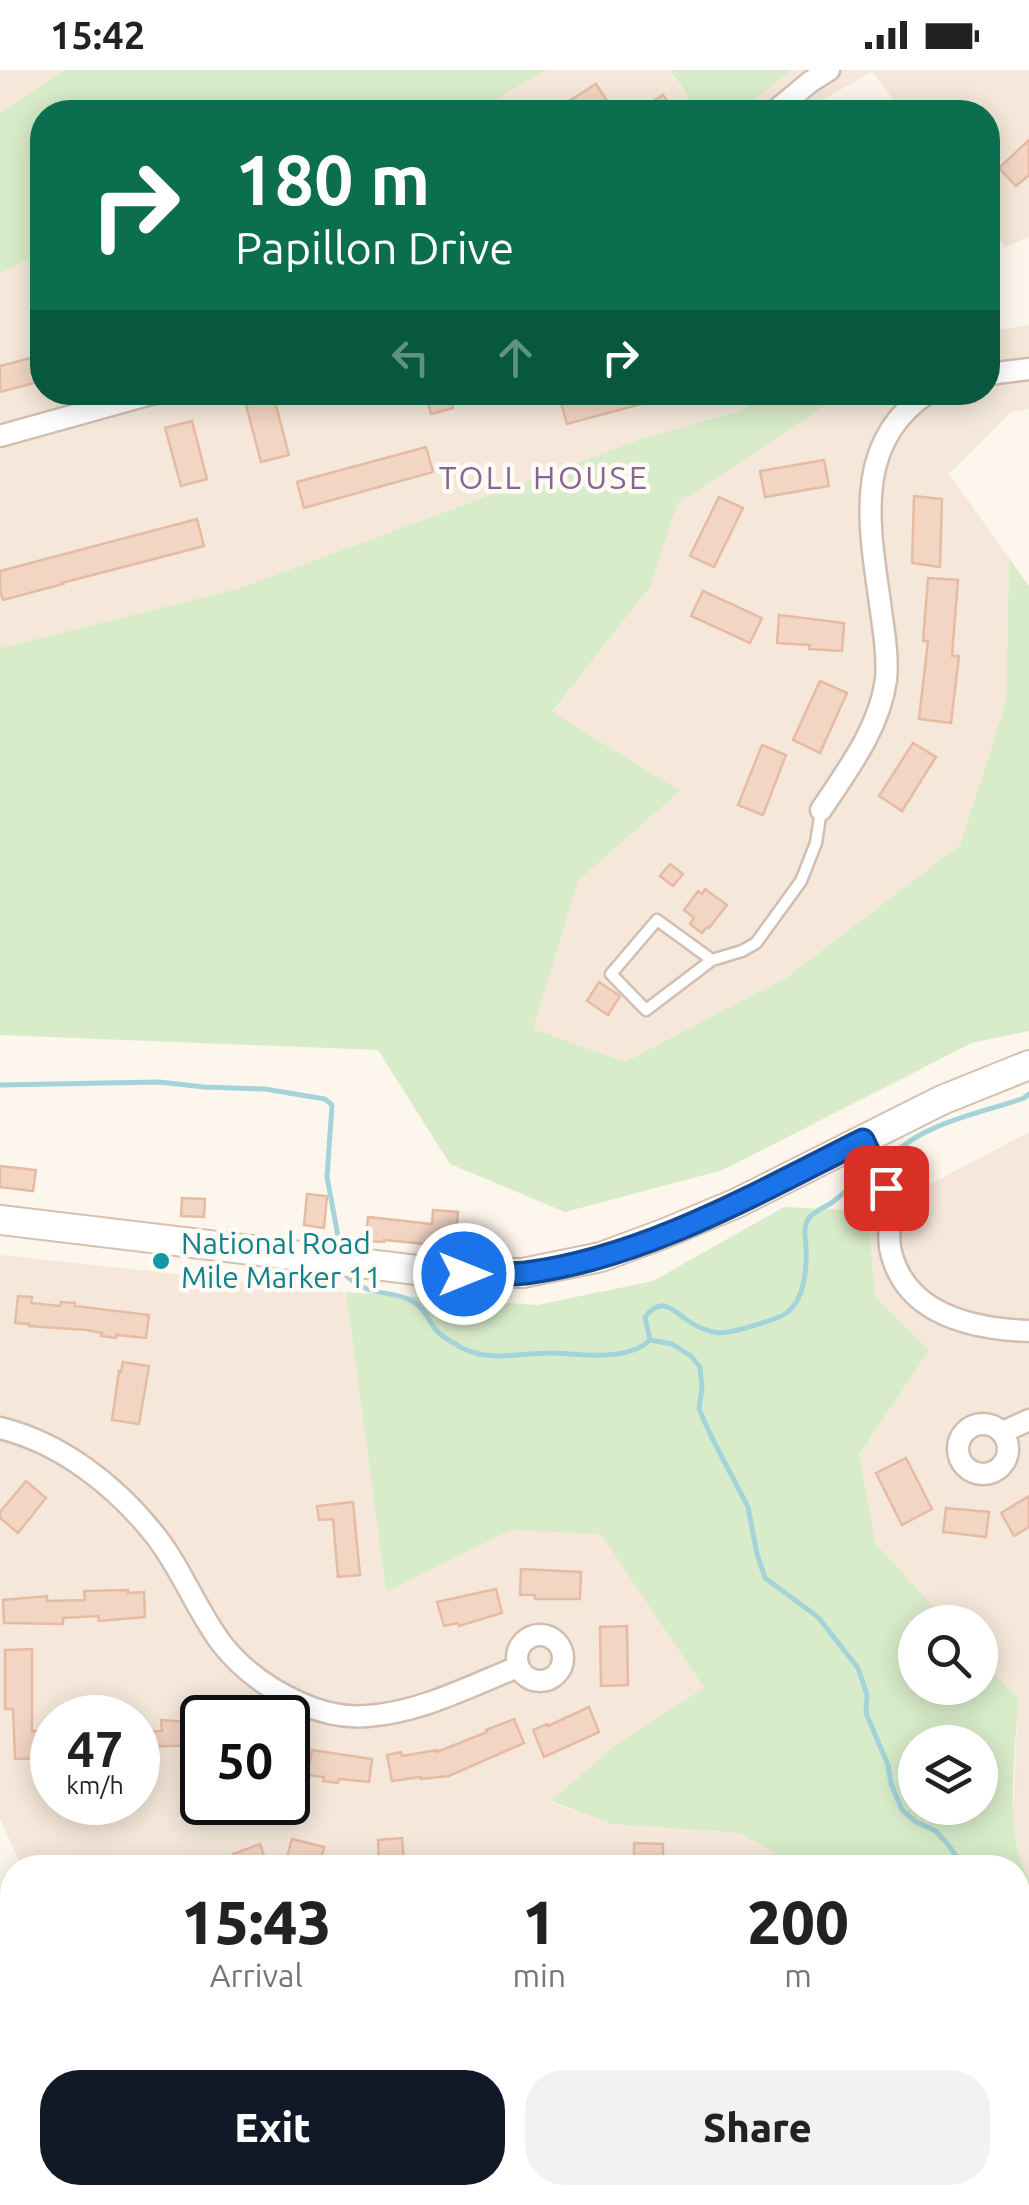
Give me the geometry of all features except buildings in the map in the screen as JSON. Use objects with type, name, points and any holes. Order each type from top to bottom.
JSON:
[{"type":"main road","points":[[0,1220],[442,1273],[523,1273],[601,1257],[663,1234],[737,1203],[942,1100],[1029,1065]]},
{"type":"street","points":[[788,100],[829,70]]},
{"type":"street","points":[[1000,373],[1029,369]]},
{"type":"street","points":[[0,436],[111,405]]},
{"type":"street","points":[[821,810],[869,736],[886,680],[886,648],[869,516],[870,484],[876,460],[910,405]]},
{"type":"street","points":[[863,1140],[886,1188],[890,1250],[908,1287],[920,1300],[948,1316],[991,1328],[1029,1331]]},
{"type":"street","points":[[1002,1432],[1029,1420]]},
{"type":"street","points":[[0,1428],[60,1450],[128,1506],[155,1534],[221,1642],[249,1673],[275,1692],[306,1706],[364,1716],[433,1701],[518,1667]]},
{"type":"lane","points":[[712,960],[656,920],[611,974],[646,1010],[712,960],[756,943],[809,865],[821,810]]},
{"type":"shaded area","points":[[0,70],[64,70],[0,113]]},
{"type":"shaded area","points":[[546,70],[669,70],[690,100],[494,100]]},
{"type":"shaded area","points":[[791,70],[1029,70],[1029,237],[1005,247],[1000,240],[1000,100],[894,100],[872,72],[824,100],[755,100]]},
{"type":"shaded area","name":"TOLL HOUSE","points":[[30,259],[30,405],[749,405],[740,411],[641,439],[240,588],[0,648],[0,273]]},
{"type":"shaded area","points":[[1029,325],[1029,409],[1011,412],[949,474],[1009,558],[1006,702],[960,845],[787,977],[625,1062],[532,1030],[578,881],[679,792],[552,713],[650,587],[677,504],[826,405],[1000,405],[1000,330]]},
{"type":"shaded area","points":[[1029,1132],[1029,1855],[1020,1855],[1013,1820],[1018,1699],[998,1677],[998,1605],[932,1605],[876,1544],[859,1455],[928,1350],[875,1296],[868,1211],[912,1194]]},
{"type":"shaded area","points":[[0,1255],[346,1292],[386,1592],[511,1530],[601,1533],[704,1688],[619,1742],[551,1802],[611,1824],[739,1833],[780,1855],[16,1855],[0,1819]]},
{"type":"green space","points":[[64,70],[546,70],[494,100],[30,100],[30,259],[0,273],[0,113]]},
{"type":"green space","points":[[670,70],[791,70],[755,100],[690,100]]},
{"type":"green space","points":[[749,405],[826,405],[677,504],[650,587],[552,712],[680,791],[578,881],[533,1029],[625,1062],[787,977],[960,845],[1006,702],[1009,558],[1029,586],[1029,1031],[972,1043],[723,1170],[565,1212],[450,1164],[378,1050],[0,1035],[0,648],[240,588],[641,439],[740,411]]},
{"type":"green space","points":[[784,1207],[868,1211],[875,1296],[929,1350],[859,1455],[876,1544],[932,1605],[898,1605],[898,1705],[998,1705],[998,1677],[1018,1699],[1014,1816],[1020,1855],[780,1855],[739,1833],[611,1824],[551,1801],[619,1742],[704,1688],[601,1534],[511,1530],[386,1592],[346,1292],[537,1305],[653,1281]]},
{"type":"waterway","points":[[0,1085],[159,1082],[265,1089],[325,1099],[332,1105],[327,1177],[340,1247]]},
{"type":"waterway","points":[[891,1156],[937,1127],[1029,1094]]},
{"type":"waterway","points":[[348,1277],[365,1288],[412,1301],[441,1335],[473,1352],[496,1356],[617,1354],[650,1340],[645,1317],[657,1307],[668,1307],[697,1326],[719,1333],[787,1312],[799,1297],[804,1278],[807,1222],[863,1176]]},
{"type":"waterway","points":[[650,1340],[672,1344],[700,1367],[699,1409],[748,1507],[765,1578],[818,1617],[858,1668],[867,1695],[866,1713],[902,1810],[936,1831],[955,1855]]},
{"type":"place","name":"National Road Mile Marker 11","points":[[161,1261]]},
{"type":"district","name":"TOLL HOUSE","points":[[544,478]]},
{"type":"route","points":[[464,1274],[523,1273],[601,1257],[737,1203],[863,1140],[886,1188]]}]
